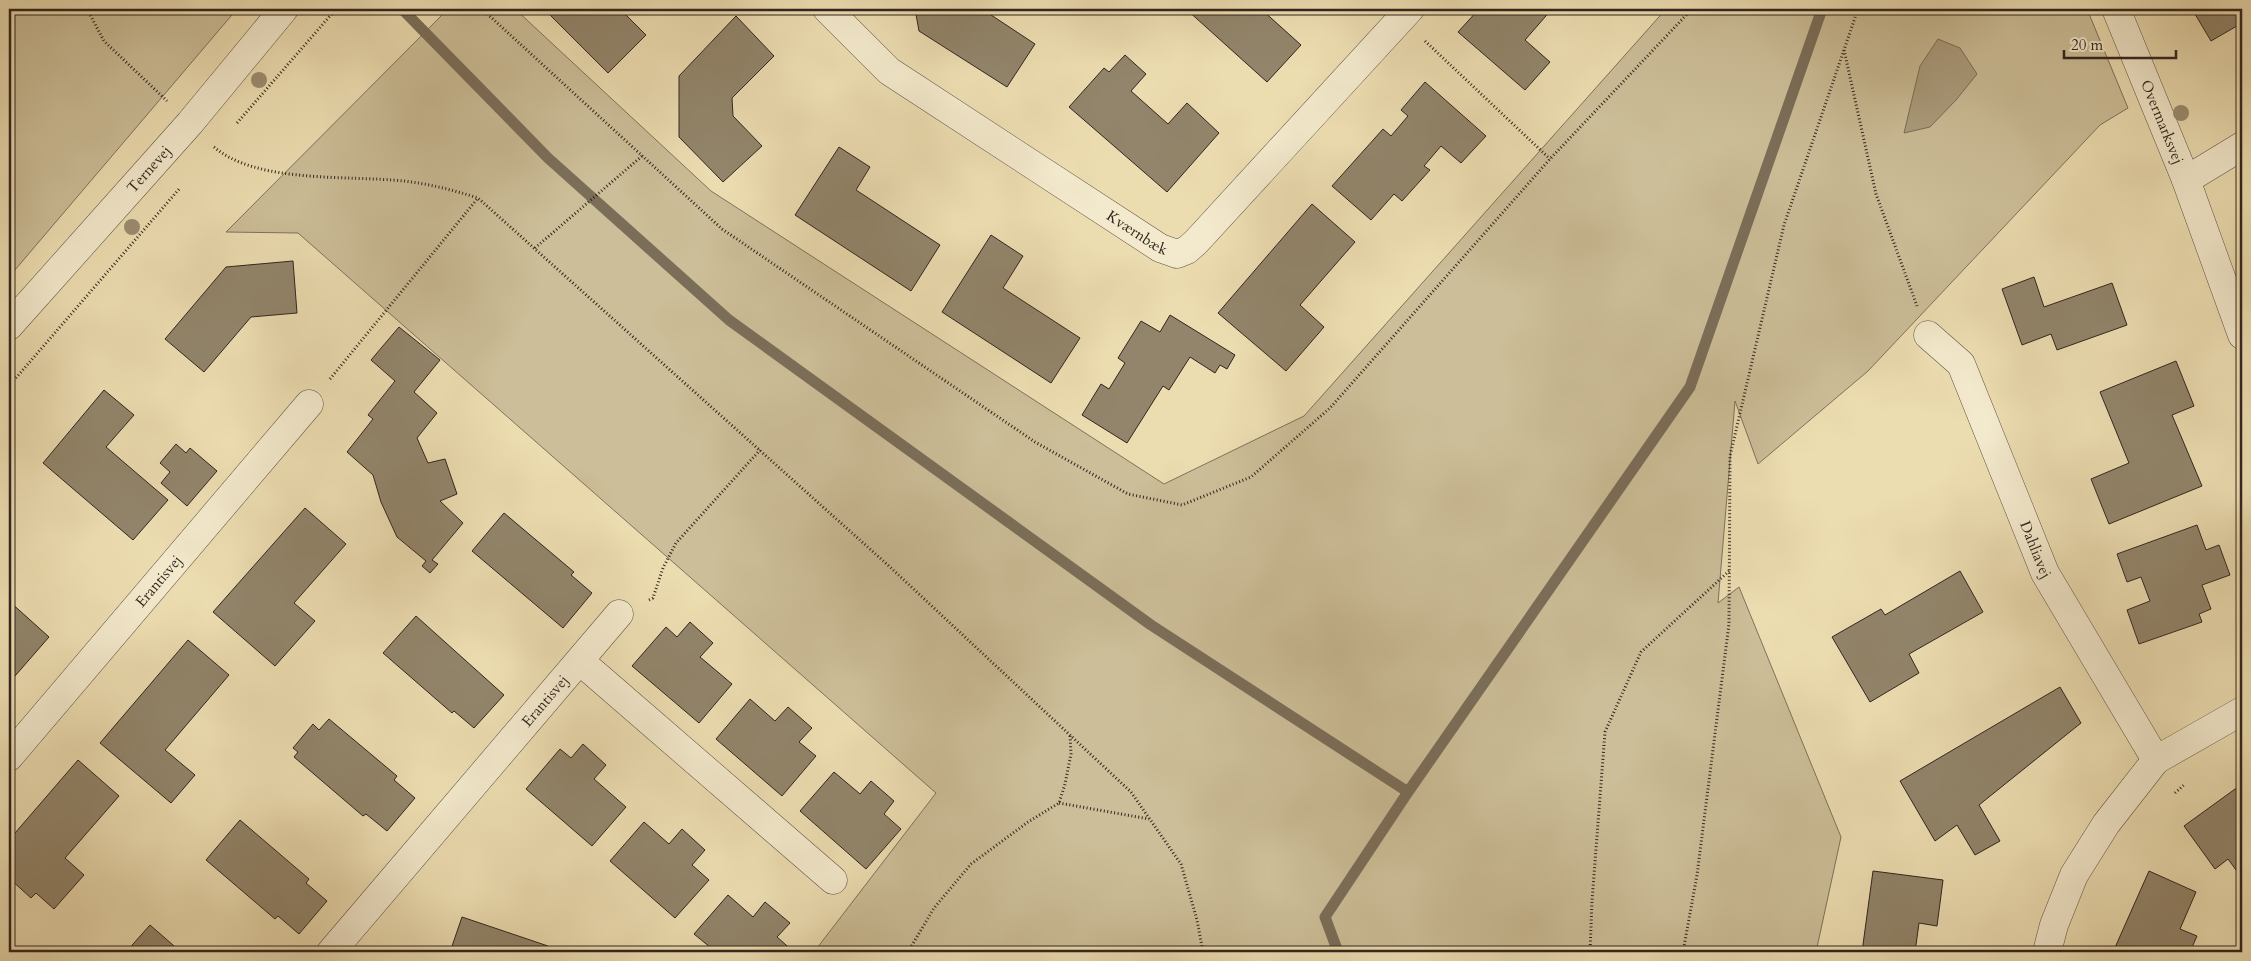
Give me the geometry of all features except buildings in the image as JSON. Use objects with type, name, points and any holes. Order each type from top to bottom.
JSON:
[{"type":"street","name":"Ternevej","points":[[9,326],[190,123],[284,9]]},
{"type":"street","name":"Kværnbæk","points":[[827,9],[889,71],[1160,248],[1177,254],[1187,250],[1196,242],[1405,14]]},
{"type":"street","name":"Overmarksvej","points":[[2116,9],[2186,180],[2242,335]]},
{"type":"street","name":"Overmarksvej","points":[[2186,180],[2242,146]]},
{"type":"street","name":"Dahliavej","points":[[1928,335],[1961,364],[2044,573],[2156,760]]},
{"type":"street","name":"Erantisvej","points":[[9,757],[309,404]]},
{"type":"street","name":"Erantisvej","points":[[337,950],[619,614]]},
{"type":"street","name":"Erantisvej","points":[[580,661],[833,880]]},
{"type":"street","points":[[2047,952],[2054,925],[2074,875],[2106,824],[2156,760],[2242,711]]},
{"type":"path","points":[[87,9],[104,41],[228,159],[296,175],[402,181],[444,187],[478,198],[890,567],[1131,792],[1181,864],[1198,920],[1202,952]]},
{"type":"path","points":[[234,126],[336,9]]},
{"type":"path","points":[[482,9],[722,229],[1035,442],[1128,494],[1182,505],[1251,477],[1330,408],[1550,159],[1692,9]]},
{"type":"path","points":[[1683,952],[1697,875],[1729,624],[1730,456],[1784,225],[1858,9]]},
{"type":"path","points":[[1405,14],[1550,159]]},
{"type":"path","points":[[1844,50],[1876,194],[1928,335]]},
{"type":"path","points":[[215,148],[221,141]]},
{"type":"path","points":[[534,248],[642,156]]},
{"type":"path","points":[[9,386],[182,186]]},
{"type":"path","points":[[309,404],[478,198]]},
{"type":"path","points":[[619,614],[653,598],[663,568],[676,543],[760,450]]},
{"type":"path","points":[[1590,952],[1605,732],[1641,652],[1729,570]]},
{"type":"path","points":[[908,952],[934,908],[971,864],[1028,822],[1059,803],[1066,784],[1071,754],[1070,735]]},
{"type":"path","points":[[2174,794],[2188,782]]},
{"type":"path","points":[[1059,803],[1150,819]]},
{"type":"shaded area","points":[[9,9],[237,9],[9,277]]},
{"type":"shaded area","points":[[448,9],[515,9],[711,191],[1164,484],[1304,416],[1666,9],[2087,9],[2128,108],[2100,125],[1868,371],[1758,464],[1735,401],[1718,603],[1739,587],[1841,837],[1816,952],[814,952],[936,793],[298,233],[226,232]]},
{"type":"shaded area","points":[[1938,39],[1960,48],[1977,74],[1956,100],[1930,127],[1904,133],[1920,66]]},
{"type":"waterway","points":[[402,9],[548,158],[729,320],[1151,625],[1408,792],[1325,917],[1338,952]]},
{"type":"waterway","points":[[1408,792],[1690,387],[1822,9]]}]
